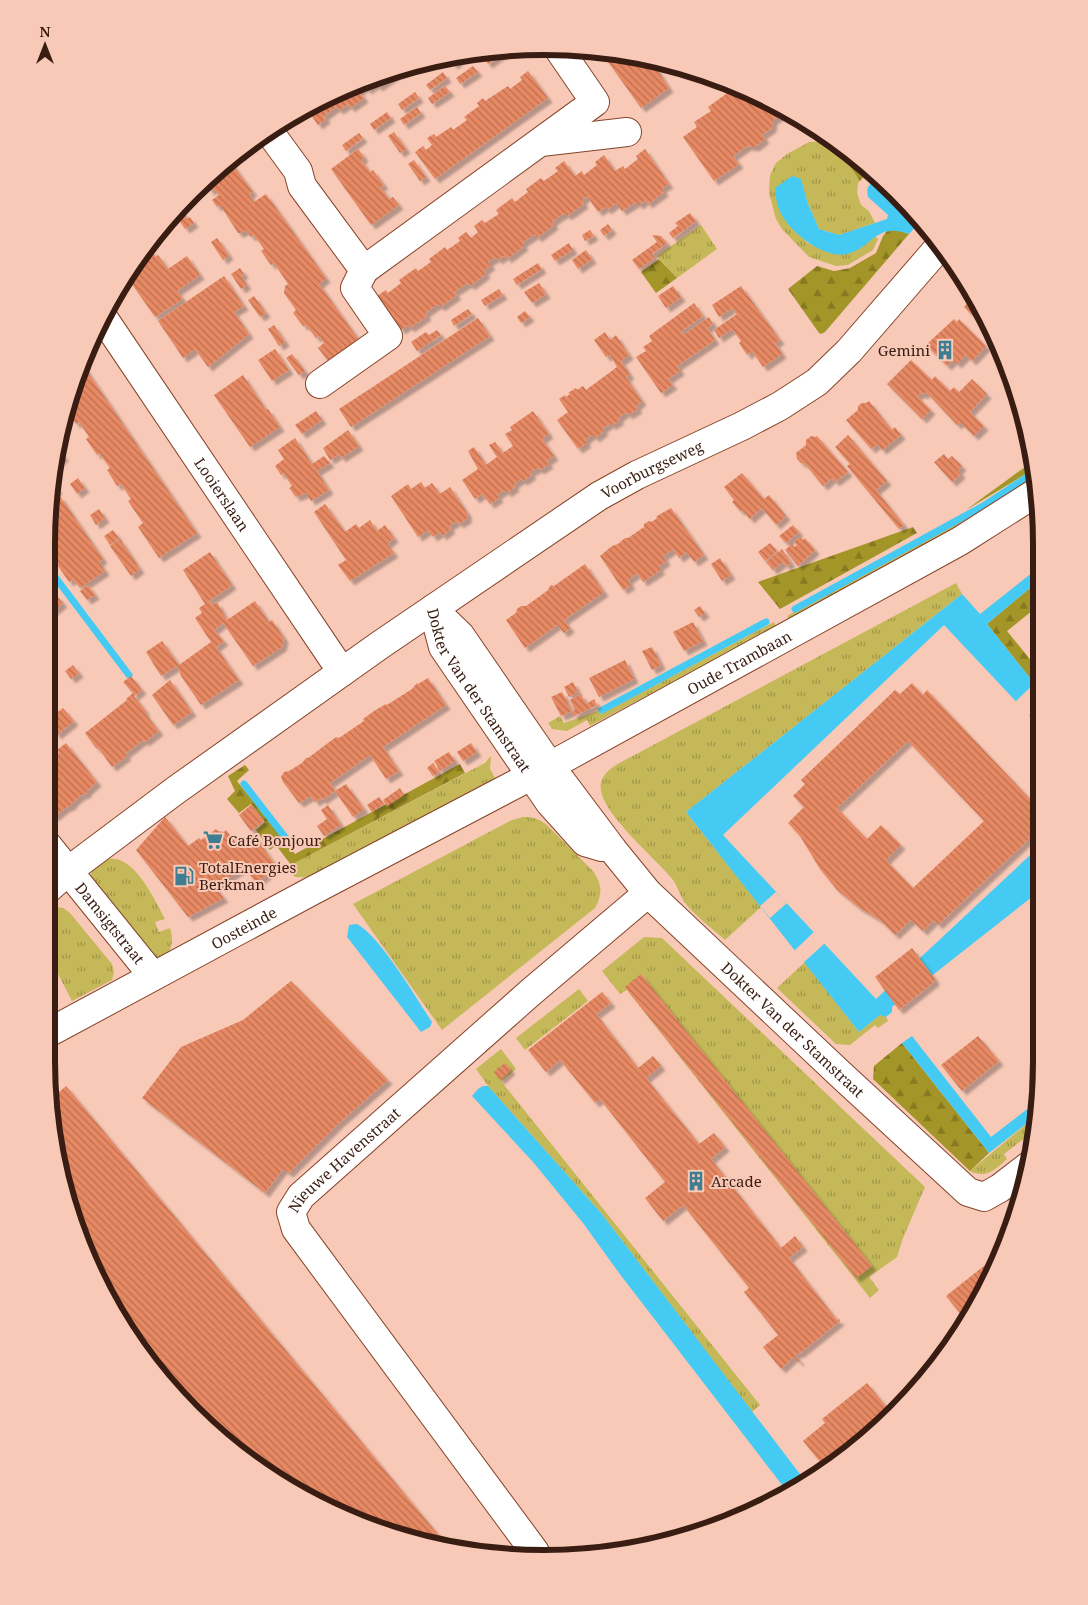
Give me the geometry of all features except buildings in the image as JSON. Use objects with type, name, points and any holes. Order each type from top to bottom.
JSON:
[{"type":"street","points":[[540,142],[633,130],[610,108],[595,102],[563,56]]},
{"type":"street","points":[[320,384],[388,336],[355,288],[364,270],[595,102]]},
{"type":"street","points":[[273,137],[298,171],[302,186],[364,270]]},
{"type":"street","name":"Voorburgseweg","points":[[342,672],[599,496],[638,475],[742,426],[780,406],[817,382],[849,351],[936,251]]},
{"type":"street","name":"Looierslaan","points":[[107,324],[342,672]]},
{"type":"street","name":"Oude Trambaan","points":[[437,824],[541,771],[960,542],[1031,496]]},
{"type":"street","name":"Dokter Van der Stamstraat","points":[[433,609],[460,635],[541,771],[648,893],[968,1192],[984,1197],[1020,1173]]},
{"type":"street","points":[[58,879],[176,790],[342,672]]},
{"type":"street","name":"Oosteinde","points":[[55,1029],[437,824]]},
{"type":"street","name":"Damsigtstraat","points":[[58,879],[153,976]]},
{"type":"street","name":"Nieuwe Havenstraat","points":[[529,1550],[296,1229],[291,1212],[301,1196],[531,992],[648,893]]},
{"type":"green space","points":[[822,141],[845,158],[860,181],[857,193],[861,205],[869,211],[875,223],[839,235],[819,229],[808,204],[801,180],[806,242],[835,254],[842,254],[856,249],[875,236],[878,239],[873,250],[848,265],[836,266],[809,257],[782,229],[776,219],[769,193],[770,175],[776,163],[787,154],[809,142]]},
{"type":"green space","points":[[845,158],[865,175],[860,181]]},
{"type":"green space","points":[[701,225],[717,249],[677,278],[657,256]]},
{"type":"green space","points":[[888,230],[897,230],[909,234],[825,332],[819,333],[788,289],[817,266],[834,271],[850,268],[876,253],[883,236]]},
{"type":"green space","points":[[659,259],[677,278],[656,293],[641,272]]},
{"type":"green space","points":[[1027,466],[1028,473],[966,510]]},
{"type":"green space","points":[[1029,479],[1029,483],[975,516],[853,587],[790,620],[787,616],[987,507]]},
{"type":"green space","points":[[913,527],[917,533],[780,609],[758,582]]},
{"type":"green space","points":[[956,583],[962,594],[686,812],[761,907],[725,940],[689,908],[673,880],[617,820],[607,806],[602,794],[601,783],[603,777],[624,760]]},
{"type":"green space","points":[[1033,586],[1033,610],[1007,631],[1033,663],[1033,682],[987,624]]},
{"type":"green space","points":[[774,622],[776,627],[590,726],[587,720],[567,731],[552,729],[548,723],[560,716],[564,723],[598,711],[601,714]]},
{"type":"green space","points":[[491,756],[490,769],[499,785],[319,878],[295,877],[292,874],[291,865],[485,763]]},
{"type":"green space","points":[[460,764],[465,773],[291,865],[276,845],[270,850],[256,830],[265,822],[251,804],[239,813],[227,799],[235,791],[228,776],[245,765],[249,770],[237,781],[295,854]]},
{"type":"green space","points":[[523,817],[537,819],[545,824],[593,871],[600,885],[598,903],[595,908],[442,1030],[353,904],[512,820]]},
{"type":"green space","points":[[103,859],[117,859],[129,865],[147,887],[165,919],[155,922],[159,932],[170,928],[171,932],[172,945],[164,959],[151,959],[90,880],[92,869]]},
{"type":"green space","points":[[55,908],[63,908],[70,913],[112,964],[114,972],[112,980],[72,1001],[55,971]]},
{"type":"green space","points":[[644,937],[662,938],[925,1187],[897,1257],[869,1277],[879,1290],[870,1298],[627,990],[620,994],[602,971]]},
{"type":"green space","points":[[805,962],[859,1032],[880,1015],[886,1017],[888,1021],[878,1028],[875,1025],[850,1045],[836,1044],[777,988]]},
{"type":"green space","points":[[579,989],[588,1001],[525,1050],[516,1038]]},
{"type":"green space","points":[[902,1043],[989,1153],[970,1171],[873,1079],[874,1066]]},
{"type":"green space","points":[[501,1049],[516,1069],[501,1081],[760,1405],[752,1412],[601,1213],[488,1086],[476,1069]]},
{"type":"green space","points":[[1029,1122],[1027,1136],[1004,1154],[1007,1159],[998,1167],[986,1174],[970,1171]]},
{"type":"water","points":[[792,176],[801,179],[808,204],[819,229],[839,235],[887,219],[888,215],[868,197],[868,188],[873,183],[916,227],[909,234],[898,231],[881,233],[863,247],[847,254],[829,253],[802,238],[788,224],[781,214],[777,203],[775,188]]},
{"type":"water","points":[[1033,572],[1033,586],[987,624],[1033,682],[1033,719],[944,625],[723,835],[876,999],[1033,852],[1033,896],[892,1007],[892,1012],[886,1017],[880,1015],[859,1032],[686,812],[962,594],[980,614]]},
{"type":"water","points":[[357,924],[376,941],[397,968],[432,1022],[430,1027],[421,1032],[347,937],[349,925]]},
{"type":"water","points":[[912,1036],[991,1137],[1031,1107],[1029,1121],[989,1153],[902,1043]]},
{"type":"water","points":[[488,1086],[601,1213],[802,1476],[783,1487],[619,1273],[583,1223],[533,1162],[472,1096],[478,1089]]},
{"type":"pier","points":[[1033,685],[1033,711],[1027,717],[1014,703]]},
{"type":"pier","points":[[776,892],[787,903],[770,918],[760,906]]},
{"type":"pier","points":[[814,932],[825,943],[803,963],[794,951]]},
{"type":"waterway","points":[[795,609],[985,505],[1028,476]]},
{"type":"waterway","points":[[55,577],[129,675]]},
{"type":"waterway","points":[[602,710],[766,622]]},
{"type":"waterway","points":[[244,784],[288,841]]},
{"type":"place","name":"Gemini","points":[[945,350]]},
{"type":"place","name":"Café Bonjour","points":[[213,840]]},
{"type":"place","name":"TotalEnergies Berkman","points":[[184,876]]},
{"type":"place","name":"Arcade","points":[[696,1181]]}]
